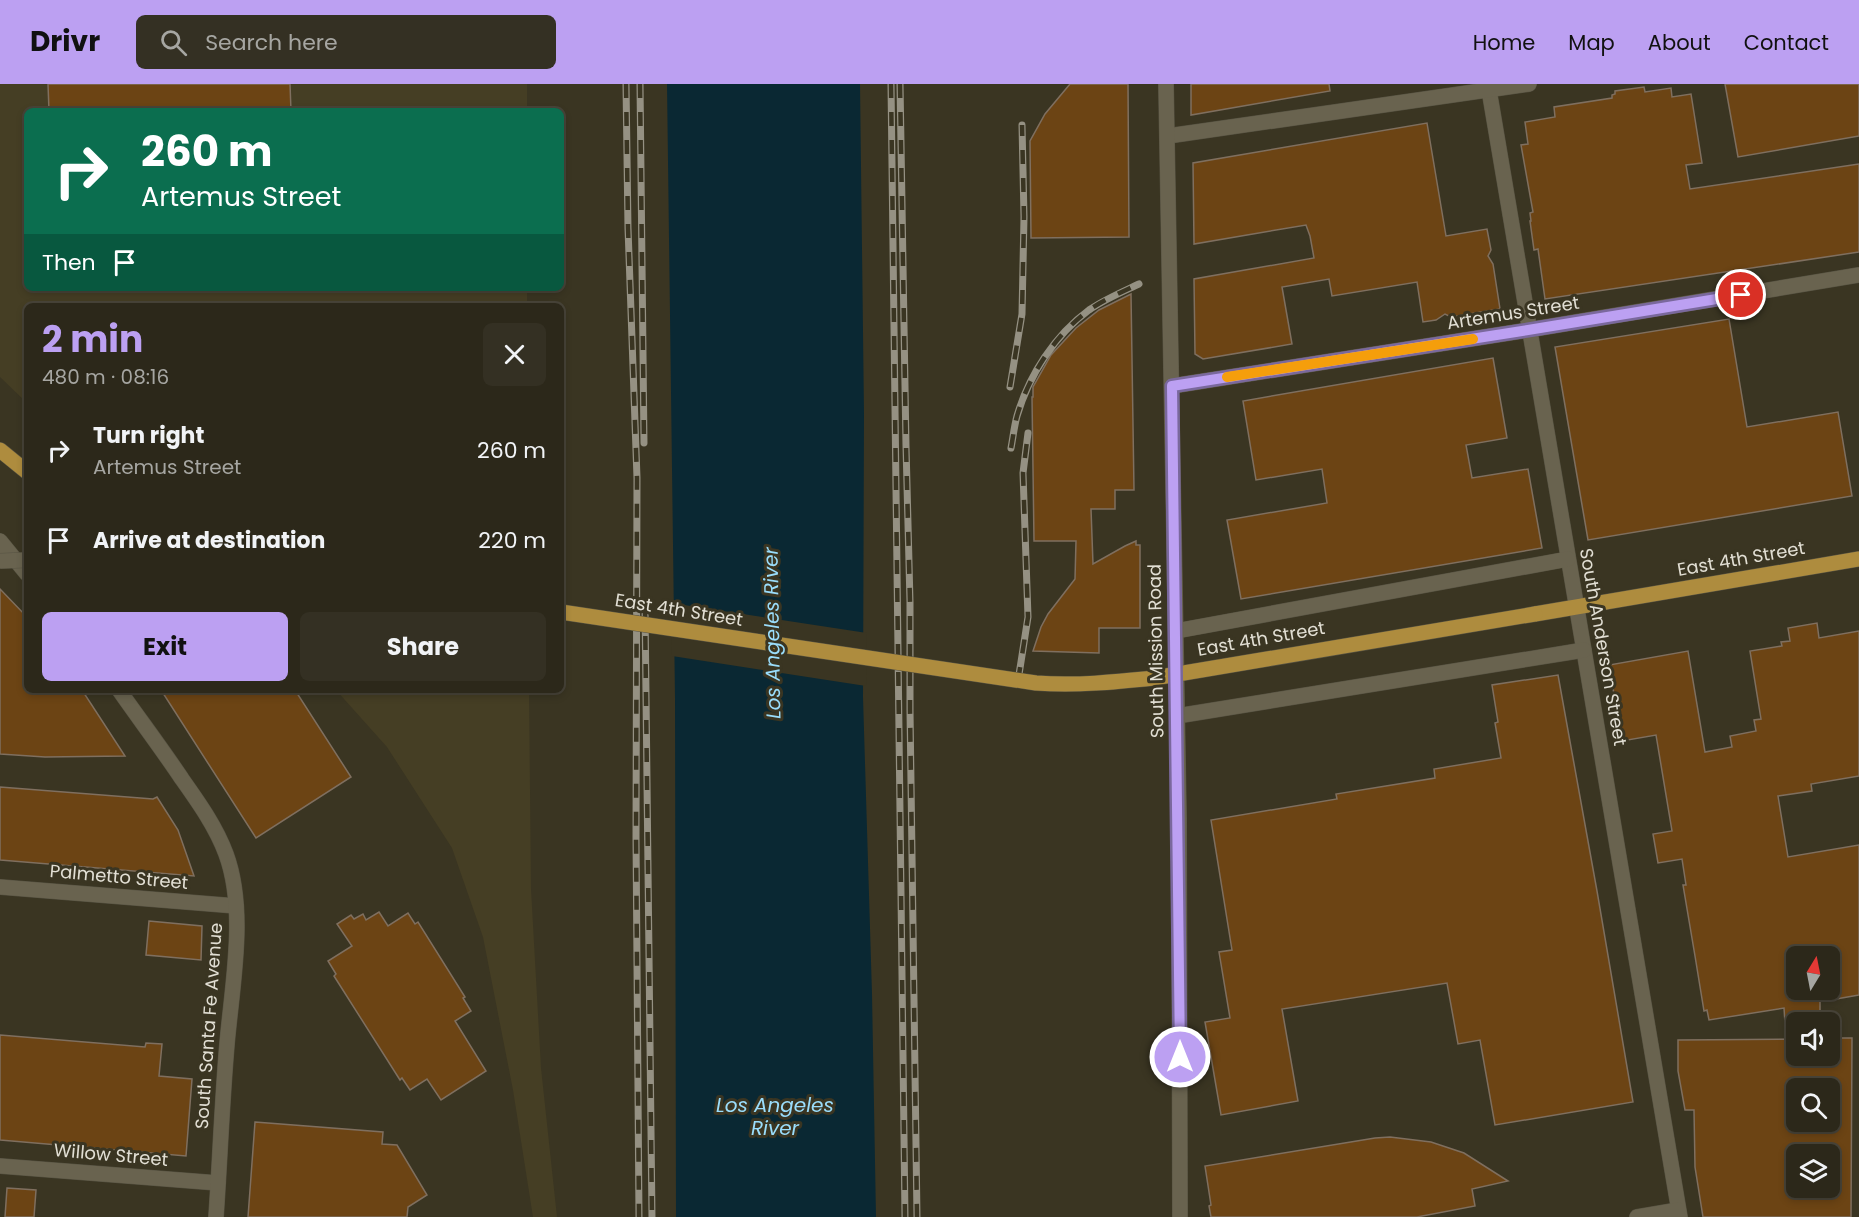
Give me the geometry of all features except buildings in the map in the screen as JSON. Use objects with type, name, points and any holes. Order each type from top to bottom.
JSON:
[{"type":"main road","points":[[0,450],[24,470]]},
{"type":"main road","name":"East 4th Street","points":[[564,612],[1025,682],[1067,685],[1154,678],[1859,559]]},
{"type":"street","name":"South Mission Road","points":[[1166,84],[1176,631],[1180,1217]]},
{"type":"street","points":[[1168,136],[1488,87],[1528,84]]},
{"type":"street","name":"South Anderson Street","points":[[1488,87],[1679,1214]]},
{"type":"street","name":"Artemus Street","points":[[1172,386],[1859,275]]},
{"type":"street","points":[[0,541],[24,569]]},
{"type":"street","name":"East 4th Street","points":[[1176,631],[1568,559]]},
{"type":"street","points":[[0,561],[24,560]]},
{"type":"street","points":[[1177,716],[1584,650]]},
{"type":"street","name":"South Santa Fe Avenue","points":[[121,693],[196,798],[219,836],[227,857],[236,906],[237,947],[227,1044],[216,1217]]},
{"type":"street","name":"Palmetto Street","points":[[0,887],[236,906]]},
{"type":"street","name":"Willow Street","points":[[0,1166],[218,1183]]},
{"type":"street","points":[[1637,1217],[1679,1214]]},
{"type":"shaded area","points":[[0,84],[527,84],[527,108],[24,108],[24,291],[527,291],[527,303],[24,303],[24,400],[0,377]]},
{"type":"shaded area","points":[[339,693],[529,693],[531,889],[541,1068],[557,1217],[533,1217],[513,1090],[483,937],[452,848],[387,747]]},
{"type":"water","name":"Los Angeles River","points":[[667,84],[860,84],[864,414],[863,697],[876,1217],[676,1217],[675,698]]},
{"type":"pier","points":[[671,603],[867,633],[866,686],[672,656]]},
{"type":"railway","points":[[626,84],[628,228],[637,478],[636,836],[639,1217]]},
{"type":"railway","points":[[640,84],[644,443]]},
{"type":"railway","points":[[891,84],[905,1217]]},
{"type":"railway","points":[[900,84],[910,602],[917,1217]]},
{"type":"railway","points":[[1010,387],[1022,314],[1024,217],[1022,125]]},
{"type":"railway","points":[[1011,448],[1022,401],[1036,371],[1054,344],[1089,310],[1139,284]]},
{"type":"railway","points":[[1018,681],[1028,617],[1023,473],[1028,433]]},
{"type":"railway","points":[[645,608],[652,1217]]},
{"type":"slow traffic","points":[[1227,377],[1473,339]]},
{"type":"route","points":[[1180,1057],[1179,819],[1172,386],[1741,295]]}]
